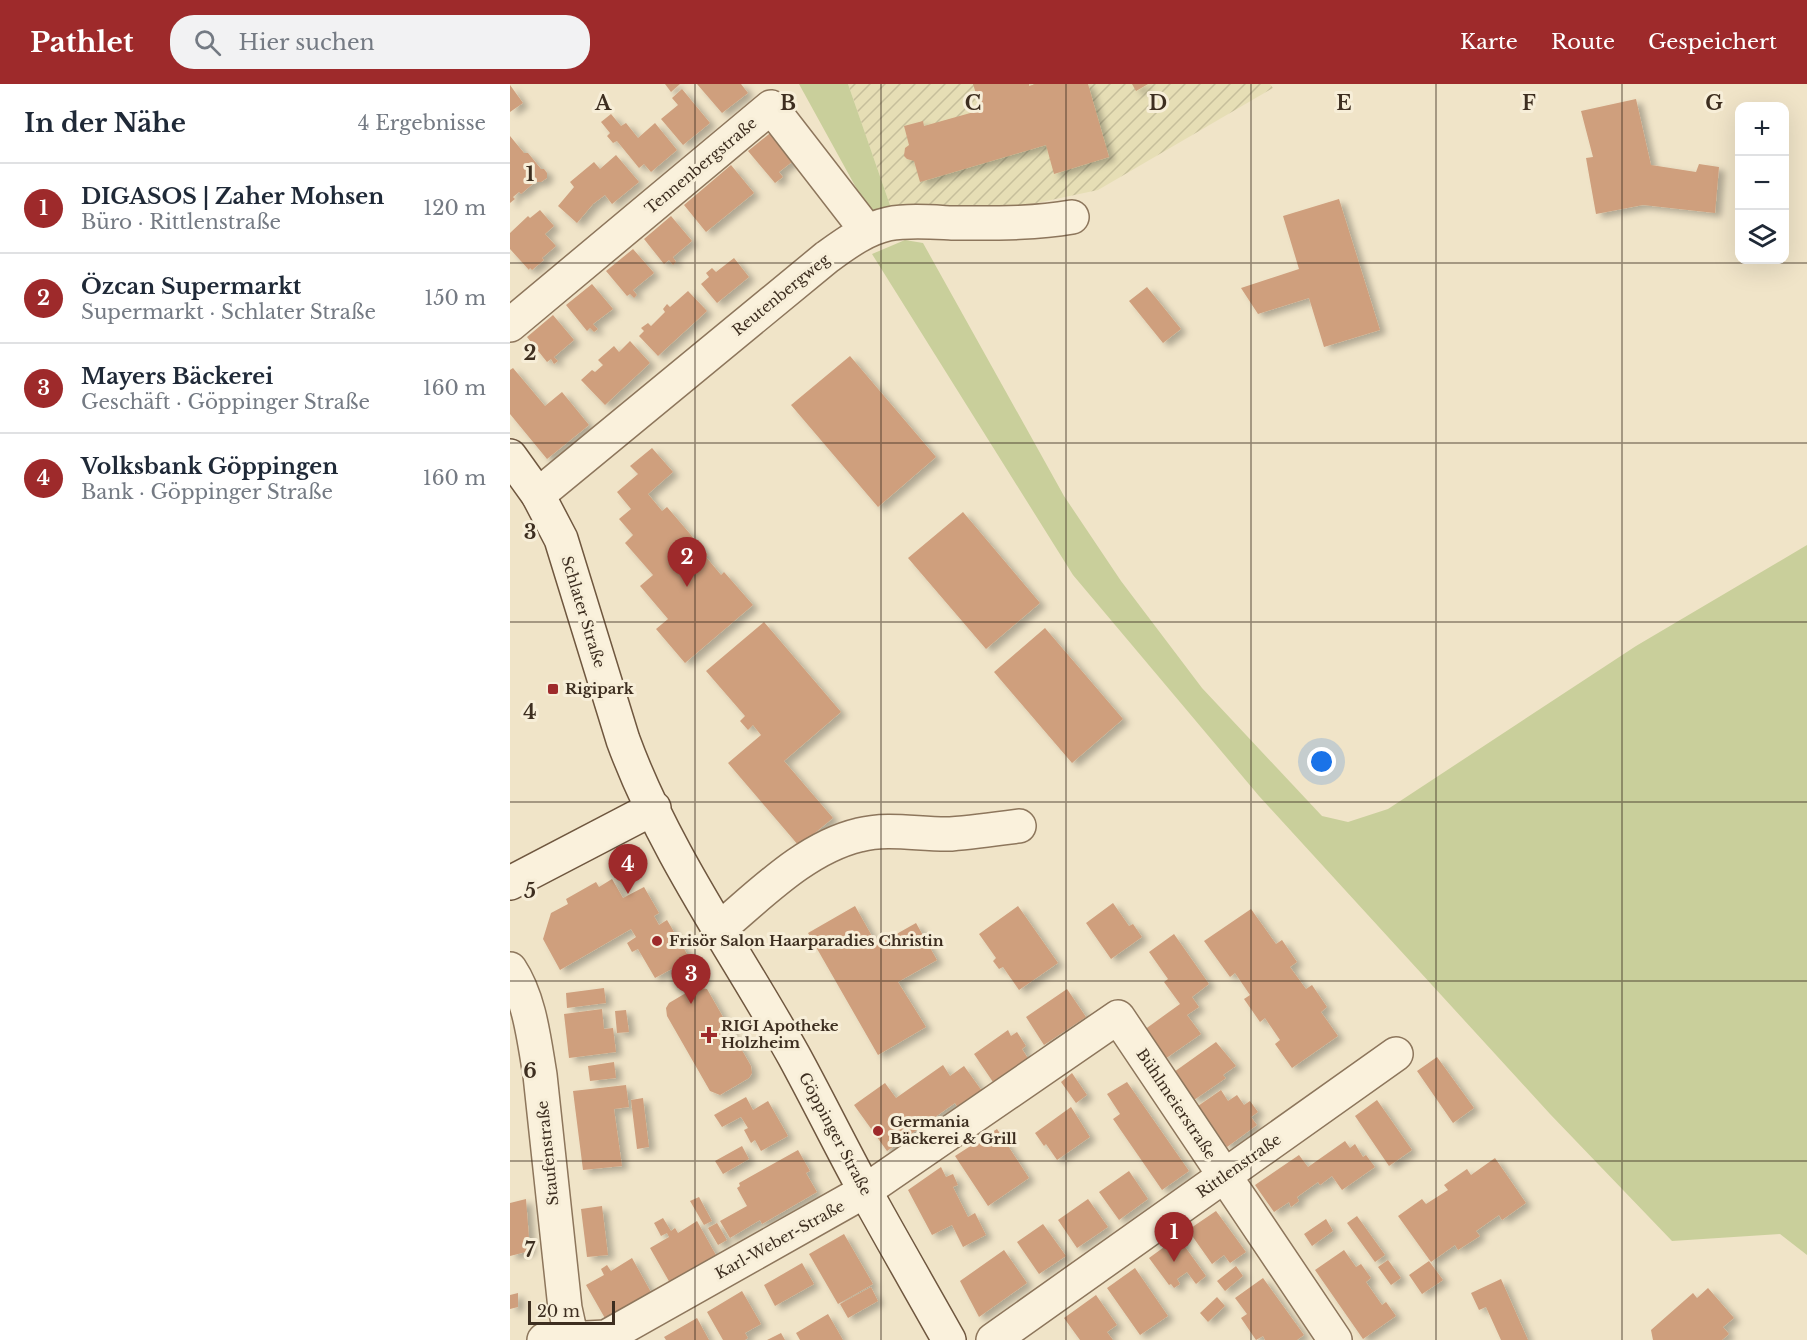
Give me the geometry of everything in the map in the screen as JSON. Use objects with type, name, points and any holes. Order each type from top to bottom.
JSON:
[{"type":"street","name":"Tennenbergstraße","points":[[510,326],[771,107],[867,231]]},
{"type":"street","name":"Reutenbergweg","points":[[538,495],[827,257],[867,231],[889,224],[1044,222],[1072,217]]},
{"type":"street","name":"Schlater Straße","points":[[510,456],[538,495],[561,539],[623,740],[634,769],[654,808]]},
{"type":"street","points":[[510,883],[654,808]]},
{"type":"street","name":"Göppinger Straße","points":[[654,808],[689,877],[794,1057],[865,1191],[949,1340]]},
{"type":"street","points":[[719,929],[809,857],[834,843],[860,834],[887,832],[950,834],[1019,826]]},
{"type":"street","name":"Staufenstraße","points":[[510,969],[516,977],[527,1009],[540,1074],[565,1308],[562,1340]]},
{"type":"street","name":"Karl-Weber-Straße","points":[[562,1340],[606,1337],[865,1191],[1118,1017]]},
{"type":"street","name":"Bühlmeierstraße","points":[[1118,1017],[1335,1340]]},
{"type":"street","name":"Rittlenstraße","points":[[993,1340],[1396,1054]]},
{"type":"shaded area","points":[[848,84],[1270,84],[1273,88],[1098,190],[999,211],[891,208]]},
{"type":"green space","points":[[799,84],[848,84],[891,208],[870,213]]},
{"type":"green space","points":[[905,240],[923,243],[1064,496],[1121,581],[1202,688],[1322,816],[1348,822],[1388,809],[1636,646],[1807,545],[1807,1255],[1780,1234],[1672,1241],[1550,1114],[1259,796],[1073,575],[872,254]]},
{"type":"building","points":[[665,84],[680,84],[671,92]]},
{"type":"building","points":[[697,84],[741,84],[748,93],[722,113]]},
{"type":"building","points":[[973,84],[1029,84],[1029,86],[1088,84],[1109,157],[1054,174],[1046,145],[920,182],[914,161],[904,156],[905,148],[909,145],[904,126],[923,121],[924,126],[981,110]]},
{"type":"building","points":[[1132,84],[1148,84],[1136,91]]},
{"type":"building","points":[[510,85],[523,103],[510,112]]},
{"type":"building","points":[[682,89],[710,123],[683,145],[661,119],[678,105],[672,98]]},
{"type":"building","points":[[1636,99],[1651,165],[1696,172],[1699,164],[1719,167],[1715,213],[1643,205],[1596,214],[1586,158],[1593,157],[1581,111]]},
{"type":"building","points":[[611,114],[621,126],[626,123],[638,138],[655,123],[677,150],[651,172],[644,164],[639,168],[617,141],[613,143],[607,136],[610,133],[601,122]]},
{"type":"building","points":[[774,130],[797,158],[779,172],[783,177],[775,183],[748,151]]},
{"type":"building","points":[[510,136],[524,153],[528,153],[541,169],[544,169],[547,178],[541,182],[535,182],[521,194],[519,192],[510,203]]},
{"type":"building","points":[[616,155],[639,182],[612,204],[605,195],[593,204],[577,223],[558,206],[574,187],[570,182],[594,162],[600,169]]},
{"type":"building","points":[[731,165],[754,193],[706,232],[684,205]]},
{"type":"building","points":[[1339,199],[1380,330],[1324,347],[1309,298],[1258,314],[1241,288],[1299,269],[1283,216]]},
{"type":"building","points":[[540,210],[554,226],[545,234],[556,246],[542,258],[544,260],[529,270],[510,249],[510,233],[528,216],[530,218]]},
{"type":"building","points":[[671,216],[692,241],[673,257],[676,262],[673,265],[669,260],[664,264],[644,239]]},
{"type":"building","points":[[633,249],[654,273],[633,290],[637,295],[634,298],[630,294],[627,296],[606,271]]},
{"type":"building","points":[[734,258],[749,277],[717,303],[701,284],[709,277],[706,273],[712,268],[716,272]]},
{"type":"building","points":[[592,284],[613,309],[593,324],[598,329],[594,332],[590,328],[587,331],[566,305]]},
{"type":"building","points":[[1147,287],[1181,329],[1163,343],[1129,301]]},
{"type":"building","points":[[688,291],[707,311],[658,356],[639,336],[644,331],[641,328],[648,323],[651,326],[665,312],[663,309],[667,304],[670,307]]},
{"type":"building","points":[[553,315],[574,340],[554,357],[558,361],[554,364],[551,359],[547,362],[527,337]]},
{"type":"building","points":[[630,341],[650,363],[605,405],[581,380],[592,370],[595,372],[603,365],[598,360],[614,346],[619,352]]},
{"type":"building","points":[[850,356],[936,457],[878,507],[791,405]]},
{"type":"building","points":[[513,368],[545,406],[562,392],[589,425],[547,459],[510,414],[510,370]]},
{"type":"building","points":[[652,448],[673,472],[648,494],[662,511],[667,507],[708,555],[706,557],[721,575],[724,572],[753,605],[685,663],[656,629],[668,619],[640,586],[653,575],[625,543],[633,535],[619,519],[631,509],[617,492],[638,474],[630,466]]},
{"type":"building","points":[[963,512],[1040,603],[986,649],[908,558]]},
{"type":"building","points":[[764,622],[841,712],[784,761],[833,818],[799,846],[728,763],[761,735],[753,725],[748,730],[740,721],[745,716],[706,671]]},
{"type":"building","points":[[1045,628],[1123,719],[1072,763],[994,672]]},
{"type":"building","points":[[612,879],[623,898],[644,887],[659,913],[654,916],[659,925],[667,920],[690,959],[655,978],[638,949],[632,952],[627,943],[636,937],[631,929],[560,970],[543,939],[551,913],[568,904],[566,899],[596,882],[599,887]]},
{"type":"building","points":[[1113,903],[1129,926],[1133,924],[1142,937],[1111,959],[1086,923]]},
{"type":"building","points":[[855,906],[877,945],[916,923],[937,960],[898,982],[926,1027],[878,1055],[808,933]]},
{"type":"building","points":[[1018,906],[1058,963],[1019,990],[1003,967],[999,969],[993,961],[996,958],[979,934]]},
{"type":"building","points":[[1251,909],[1276,944],[1282,940],[1297,962],[1290,967],[1306,989],[1312,985],[1327,1007],[1321,1012],[1338,1036],[1292,1068],[1275,1044],[1280,1040],[1265,1018],[1260,1022],[1244,999],[1250,995],[1235,973],[1230,977],[1204,941]]},
{"type":"building","points":[[1174,934],[1209,984],[1192,997],[1199,1007],[1187,1015],[1201,1034],[1165,1059],[1144,1030],[1180,1004],[1164,982],[1168,979],[1149,952]]},
{"type":"building","points":[[696,987],[707,989],[751,1066],[752,1073],[749,1078],[720,1095],[710,1091],[667,1016],[666,1008],[669,1003]]},
{"type":"building","points":[[604,988],[606,1003],[567,1008],[566,993]]},
{"type":"building","points":[[1067,989],[1086,1017],[1044,1045],[1026,1017]]},
{"type":"building","points":[[602,1009],[604,1029],[613,1028],[616,1052],[569,1058],[564,1014]]},
{"type":"building","points":[[626,1010],[629,1032],[617,1033],[615,1011]]},
{"type":"building","points":[[1008,1030],[1011,1036],[1017,1032],[1026,1046],[1022,1049],[1029,1060],[995,1085],[974,1054]]},
{"type":"building","points":[[1216,1042],[1236,1066],[1223,1075],[1226,1078],[1194,1100],[1174,1072]]},
{"type":"building","points":[[1437,1057],[1474,1108],[1453,1123],[1417,1071]]},
{"type":"building","points":[[614,1062],[616,1078],[590,1081],[588,1066]]},
{"type":"building","points":[[943,1065],[950,1076],[964,1066],[982,1091],[958,1108],[955,1103],[887,1151],[854,1105],[885,1083],[896,1098]]},
{"type":"building","points":[[1072,1073],[1087,1095],[1076,1103],[1061,1082]]},
{"type":"building","points":[[1127,1082],[1189,1171],[1162,1190],[1113,1119],[1120,1114],[1107,1094]]},
{"type":"building","points":[[626,1085],[629,1107],[614,1109],[622,1166],[583,1170],[573,1091]]},
{"type":"building","points":[[1221,1090],[1228,1101],[1237,1095],[1244,1105],[1250,1101],[1258,1112],[1251,1117],[1257,1125],[1227,1147],[1198,1106]]},
{"type":"building","points":[[746,1097],[753,1110],[768,1101],[788,1136],[761,1151],[755,1140],[751,1143],[744,1130],[748,1128],[741,1117],[722,1127],[714,1115]]},
{"type":"building","points":[[643,1098],[649,1147],[637,1149],[631,1100]]},
{"type":"building","points":[[1377,1100],[1412,1150],[1389,1166],[1355,1116]]},
{"type":"building","points":[[1071,1107],[1090,1137],[1057,1160],[1035,1133]]},
{"type":"building","points":[[997,1129],[1029,1178],[988,1206],[955,1156]]},
{"type":"building","points":[[1345,1141],[1350,1148],[1355,1144],[1363,1157],[1366,1155],[1375,1167],[1342,1190],[1332,1176],[1320,1185],[1318,1182],[1297,1197],[1299,1201],[1291,1207],[1289,1202],[1274,1212],[1255,1185],[1299,1155],[1308,1167]]},
{"type":"building","points":[[742,1146],[749,1159],[723,1174],[715,1161]]},
{"type":"building","points":[[798,1150],[810,1171],[806,1173],[817,1192],[762,1224],[760,1220],[730,1238],[720,1221],[747,1206],[737,1188],[740,1186],[739,1183]]},
{"type":"building","points":[[1495,1158],[1526,1203],[1502,1220],[1499,1215],[1476,1231],[1480,1236],[1458,1250],[1455,1245],[1431,1262],[1398,1216],[1422,1199],[1426,1204],[1448,1190],[1444,1185],[1467,1169],[1471,1175]]},
{"type":"building","points":[[941,1167],[946,1177],[953,1174],[958,1185],[953,1187],[968,1217],[975,1213],[986,1235],[963,1247],[952,1225],[932,1235],[908,1190]]},
{"type":"building","points":[[1129,1171],[1148,1199],[1119,1220],[1099,1192]]},
{"type":"building","points":[[699,1197],[712,1221],[704,1225],[690,1201]]},
{"type":"building","points":[[526,1199],[530,1251],[510,1256],[510,1203]]},
{"type":"building","points":[[1088,1199],[1108,1227],[1077,1248],[1058,1220]]},
{"type":"building","points":[[602,1206],[608,1255],[587,1257],[581,1209]]},
{"type":"building","points":[[1216,1211],[1246,1252],[1230,1263],[1224,1255],[1212,1264],[1188,1230]]},
{"type":"building","points":[[1357,1216],[1385,1255],[1375,1262],[1347,1223]]},
{"type":"building","points":[[663,1218],[671,1231],[675,1228],[678,1233],[697,1221],[717,1257],[670,1283],[650,1248],[669,1237],[667,1233],[661,1236],[654,1223]]},
{"type":"building","points":[[1326,1219],[1333,1231],[1312,1246],[1304,1234]]},
{"type":"building","points":[[717,1223],[727,1240],[718,1245],[708,1228]]},
{"type":"building","points":[[1043,1224],[1066,1256],[1039,1274],[1017,1242]]},
{"type":"building","points":[[844,1234],[873,1284],[838,1304],[809,1254]]},
{"type":"building","points":[[1178,1237],[1206,1276],[1196,1284],[1187,1272],[1177,1279],[1180,1284],[1174,1288],[1171,1284],[1169,1285],[1149,1258]]},
{"type":"building","points":[[1004,1250],[1027,1283],[979,1317],[960,1281]]},
{"type":"building","points":[[1344,1250],[1356,1267],[1361,1264],[1371,1278],[1366,1282],[1382,1305],[1386,1302],[1396,1316],[1363,1339],[1315,1270]]},
{"type":"building","points":[[632,1258],[652,1294],[606,1320],[586,1285],[604,1275],[601,1269],[607,1265],[611,1271]]},
{"type":"building","points":[[1388,1260],[1401,1278],[1391,1285],[1378,1267]]},
{"type":"building","points":[[1429,1261],[1443,1280],[1422,1294],[1409,1275]]},
{"type":"building","points":[[802,1263],[814,1284],[775,1306],[764,1285]]},
{"type":"building","points":[[1236,1266],[1243,1276],[1225,1291],[1217,1281]]},
{"type":"building","points":[[1135,1268],[1168,1316],[1140,1335],[1107,1288]]},
{"type":"building","points":[[1263,1278],[1304,1335],[1297,1340],[1265,1340],[1263,1336],[1256,1340],[1241,1318],[1247,1314],[1235,1298]]},
{"type":"building","points":[[1501,1279],[1528,1340],[1501,1340],[1486,1307],[1479,1310],[1471,1293]]},
{"type":"building","points":[[871,1287],[878,1301],[848,1318],[840,1304]]},
{"type":"building","points":[[1708,1288],[1734,1318],[1723,1327],[1729,1334],[1722,1340],[1653,1340],[1651,1330],[1693,1293],[1697,1298]]},
{"type":"building","points":[[742,1291],[761,1324],[745,1333],[748,1338],[745,1340],[723,1340],[707,1312]]},
{"type":"building","points":[[518,1293],[518,1307],[510,1309],[510,1295]]},
{"type":"building","points":[[1096,1295],[1117,1325],[1107,1332],[1113,1340],[1080,1340],[1064,1318]]},
{"type":"building","points":[[1217,1297],[1225,1306],[1208,1322],[1200,1313]]},
{"type":"building","points":[[828,1314],[843,1340],[800,1340],[796,1333]]},
{"type":"building","points":[[697,1318],[709,1340],[666,1340],[664,1337]]},
{"type":"building","points":[[781,1333],[785,1340],[767,1340]]},
{"type":"place","name":"Özcan Supermarkt","points":[[687,587]]},
{"type":"place","name":"Rigipark","points":[[553,689]]},
{"type":"place","name":"Volksbank Göppingen","points":[[628,894]]},
{"type":"place","name":"Frisör Salon Haarparadies Christin","points":[[657,941]]},
{"type":"place","name":"Mayers Bäckerei","points":[[691,1004]]},
{"type":"place","name":"RIGI Apotheke Holzheim","points":[[709,1035]]},
{"type":"place","name":"Germania Bäckerei & Grill","points":[[878,1131]]},
{"type":"place","name":"DIGASOS | Zaher Mohsen","points":[[1174,1262]]}]
